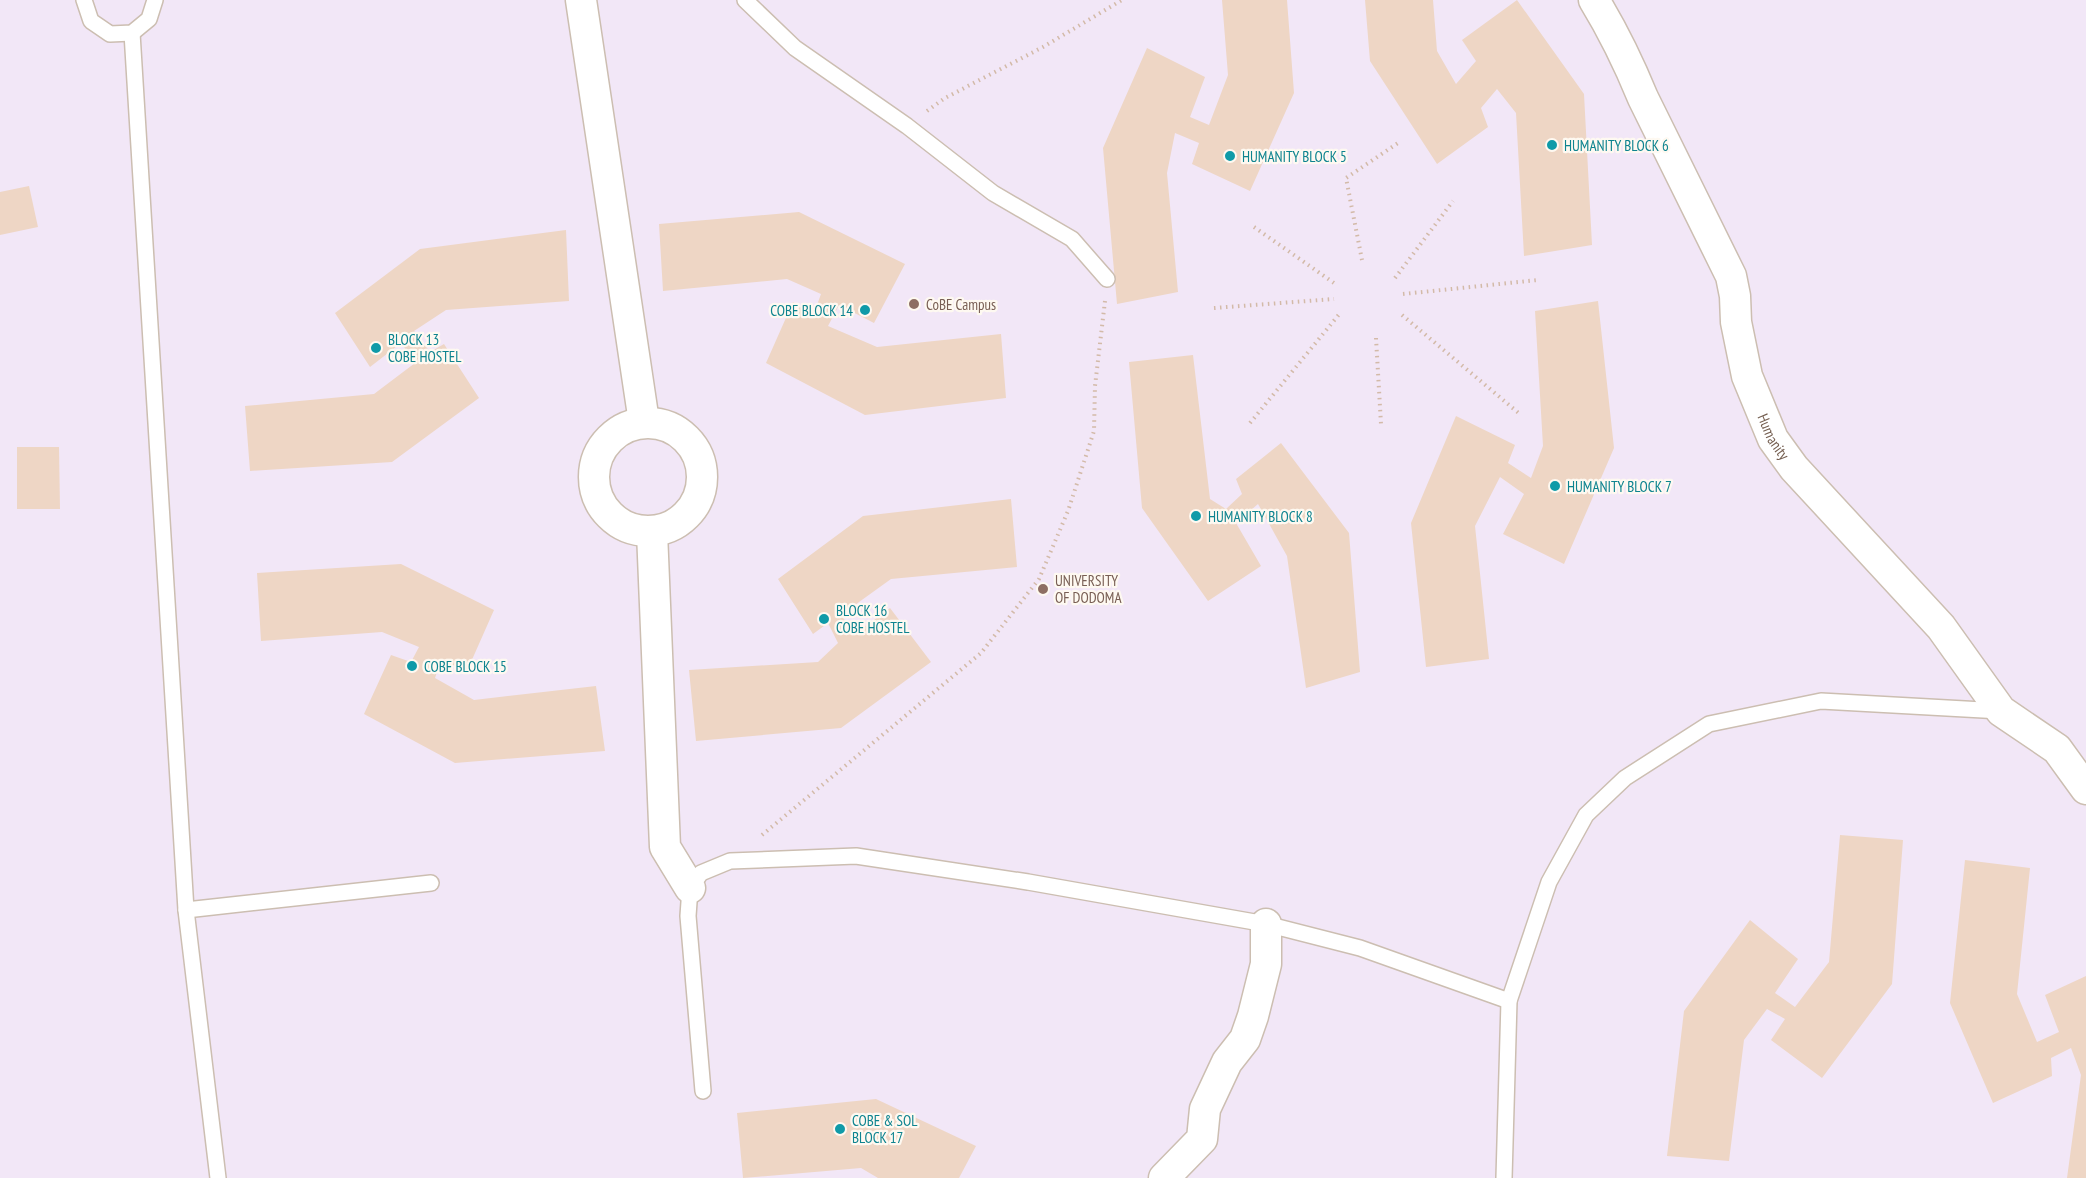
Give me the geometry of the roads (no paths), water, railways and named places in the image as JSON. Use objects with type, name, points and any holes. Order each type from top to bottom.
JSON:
[{"type":"street","points":[[581,0],[644,422]]},
{"type":"street","name":"Humanity","points":[[1594,0],[1627,61],[1731,276],[1735,296],[1736,322],[1747,376],[1773,439],[1794,468],[1941,627],[2001,711],[2057,749],[2086,789]]},
{"type":"street","points":[[644,422],[672,427],[694,446],[704,473],[698,502],[678,523],[652,532],[623,527],[602,508],[592,480],[598,452],[617,431],[644,422]]},
{"type":"street","points":[[652,532],[665,847],[690,888]]},
{"type":"street","points":[[1164,1178],[1202,1139],[1205,1109],[1227,1062],[1245,1039],[1266,964],[1266,924]]},
{"type":"lane","points":[[84,0],[91,21],[110,34],[132,33],[149,20],[155,0]]},
{"type":"lane","points":[[746,0],[795,48],[907,126],[993,193],[1072,239],[1107,279]]},
{"type":"lane","points":[[132,33],[186,910],[218,1178]]},
{"type":"lane","points":[[1504,1178],[1509,1001],[1549,882],[1586,815],[1625,778],[1709,724],[1821,701],[2001,711]]},
{"type":"lane","points":[[704,1091],[688,916],[690,888],[701,873],[730,861],[856,856],[1028,882],[1266,924],[1360,948],[1509,1001]]},
{"type":"lane","points":[[186,910],[431,883]]},
{"type":"place","name":"HUMANITY BLOCK 6","points":[[1552,145]]},
{"type":"place","name":"HUMANITY BLOCK 5","points":[[1230,156]]},
{"type":"place","name":"CoBE Campus","points":[[914,304]]},
{"type":"place","name":"COBE BLOCK 14","points":[[865,310]]},
{"type":"place","name":"BLOCK 13 COBE HOSTEL","points":[[376,348]]},
{"type":"place","name":"HUMANITY BLOCK 7","points":[[1555,486]]},
{"type":"place","name":"HUMANITY BLOCK 8","points":[[1196,516]]},
{"type":"place","name":"UNIVERSITY OF DODOMA","points":[[1043,589]]},
{"type":"place","name":"BLOCK 16 COBE HOSTEL","points":[[824,619]]},
{"type":"place","name":"COBE BLOCK 15","points":[[412,666]]},
{"type":"place","name":"COBE & SOL BLOCK 17","points":[[840,1129]]}]
